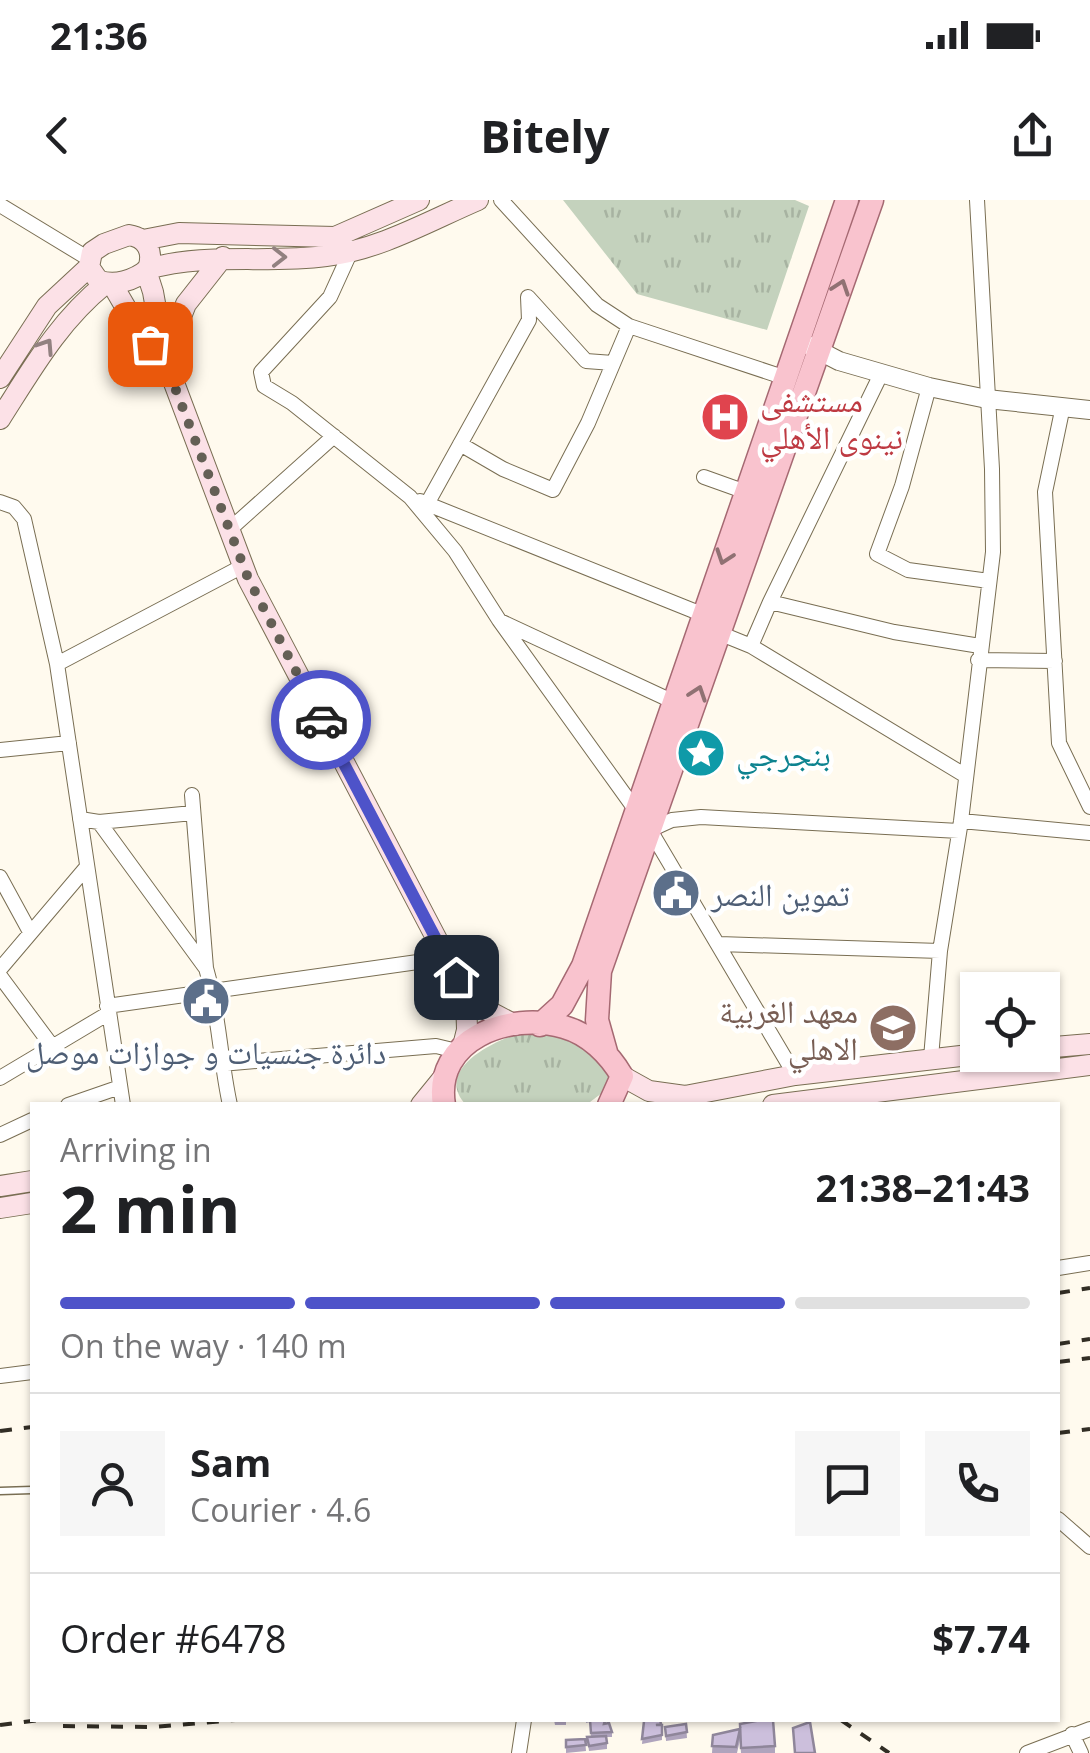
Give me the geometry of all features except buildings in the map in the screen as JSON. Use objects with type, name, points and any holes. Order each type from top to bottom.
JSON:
[{"type":"main road","points":[[0,419],[54,333],[78,307],[108,284],[147,269],[222,257],[321,257],[419,200]]},
{"type":"main road","points":[[0,378],[47,306],[89,263],[97,247],[121,237],[143,240],[179,233],[336,237],[349,242],[478,200]]},
{"type":"main road","points":[[540,1025],[562,1004],[578,980],[719,634],[809,345],[847,200]]},
{"type":"main road","points":[[872,200],[809,345],[786,378],[674,702],[596,988],[597,1020],[606,1052],[622,1076],[649,1090],[685,1096],[795,1075],[960,1056]]},
{"type":"main road","points":[[143,240],[151,253],[147,269],[164,359],[243,566],[466,995],[480,1007],[516,1025]]},
{"type":"main road","points":[[164,359],[186,304],[222,257]]},
{"type":"main road","points":[[89,263],[92,274],[108,284],[137,328],[164,359]]},
{"type":"main road","points":[[424,1102],[460,1048],[467,1030],[466,995]]},
{"type":"main road","points":[[460,1048],[484,1032],[540,1025],[564,1026],[606,1052]]},
{"type":"main road","points":[[1060,1046],[1090,1044]]},
{"type":"main road","points":[[832,1102],[890,1099],[1090,1065]]},
{"type":"main road","points":[[611,1102],[622,1076]]},
{"type":"main road","points":[[442,1078],[444,1102]]},
{"type":"main road","points":[[0,1208],[30,1203]]},
{"type":"street","points":[[501,200],[597,306],[628,326],[786,378]]},
{"type":"street","points":[[932,1058],[940,952],[960,826],[993,552],[977,200]]},
{"type":"street","points":[[0,205],[89,263]]},
{"type":"street","points":[[349,242],[330,298],[261,372],[264,386],[410,497],[455,550],[499,620],[643,820],[795,1075]]},
{"type":"street","points":[[427,504],[530,320],[528,297],[586,361],[613,363]]},
{"type":"street","points":[[460,444],[502,469],[553,490],[588,423],[628,326]]},
{"type":"street","points":[[809,345],[881,374],[928,387],[987,399],[1090,410]]},
{"type":"street","points":[[751,646],[881,374]]},
{"type":"street","points":[[928,387],[902,486],[878,554],[908,570],[989,581]]},
{"type":"street","points":[[1063,406],[1045,492],[1060,744],[1090,807]]},
{"type":"street","points":[[229,530],[334,436]]},
{"type":"street","points":[[704,478],[746,492]]},
{"type":"street","points":[[410,497],[704,615]]},
{"type":"street","points":[[0,502],[14,507],[24,519],[57,664],[122,1102]]},
{"type":"street","points":[[57,664],[243,566]]},
{"type":"street","points":[[770,602],[979,653],[1055,660]]},
{"type":"street","points":[[499,620],[674,702]]},
{"type":"street","points":[[719,634],[751,646],[966,776]]},
{"type":"street","points":[[0,750],[68,743]]},
{"type":"street","points":[[192,795],[206,968],[229,1102]]},
{"type":"street","points":[[80,819],[99,822],[193,812]]},
{"type":"street","points":[[643,820],[702,818],[1090,833]]},
{"type":"street","points":[[99,822],[206,968]]},
{"type":"street","points":[[52,1046],[0,972],[85,869]]},
{"type":"street","points":[[0,877],[30,932]]},
{"type":"street","points":[[719,944],[940,952]]},
{"type":"street","points":[[0,1078],[108,1010],[446,958]]},
{"type":"street","points":[[220,1064],[436,1046],[460,1048]]},
{"type":"street","points":[[76,1102],[120,1086]]},
{"type":"street","points":[[0,1136],[30,1121]]},
{"type":"street","points":[[1060,1268],[1090,1264]]},
{"type":"street","points":[[0,1376],[30,1372]]},
{"type":"street","points":[[1060,1520],[1090,1547]]},
{"type":"street","points":[[519,1753],[524,1722]]},
{"type":"street","points":[[1027,1753],[1090,1729]]},
{"type":"street","points":[[1072,1734],[1080,1753]]},
{"type":"lane","points":[[0,1491],[30,1490]]},
{"type":"green space","points":[[563,200],[795,200],[809,206],[767,330],[637,294]]},
{"type":"green space","points":[[524,1032],[563,1037],[591,1054],[610,1073],[610,1082],[590,1102],[464,1102],[457,1079],[462,1068],[499,1041]]},
{"type":"railway","points":[[1060,1293],[1090,1288]]},
{"type":"railway","points":[[1060,1344],[1090,1339]]},
{"type":"railway","points":[[1060,1362],[1090,1358]]},
{"type":"railway","points":[[0,1431],[30,1427]]},
{"type":"railway","points":[[1060,1433],[1090,1429]]},
{"type":"railway","points":[[0,1725],[30,1721]]},
{"type":"railway","points":[[63,1726],[154,1727],[212,1722]]},
{"type":"railway","points":[[844,1722],[889,1753]]},
{"type":"way so far","points":[[150,344],[164,359],[248,578],[321,720]]},
{"type":"place","name":"مستشفى نينوى الأهلي","points":[[725,417]]},
{"type":"place","name":"بنجرجي","points":[[701,753]]},
{"type":"place","name":"تموين النصر","points":[[676,893]]},
{"type":"place","name":"دائرة جنسيات و جوازات موصل","points":[[206,1001]]},
{"type":"place","name":"معهد الغربية الاهلي","points":[[893,1028]]},
{"type":"route","points":[[321,720],[456,977]]}]
